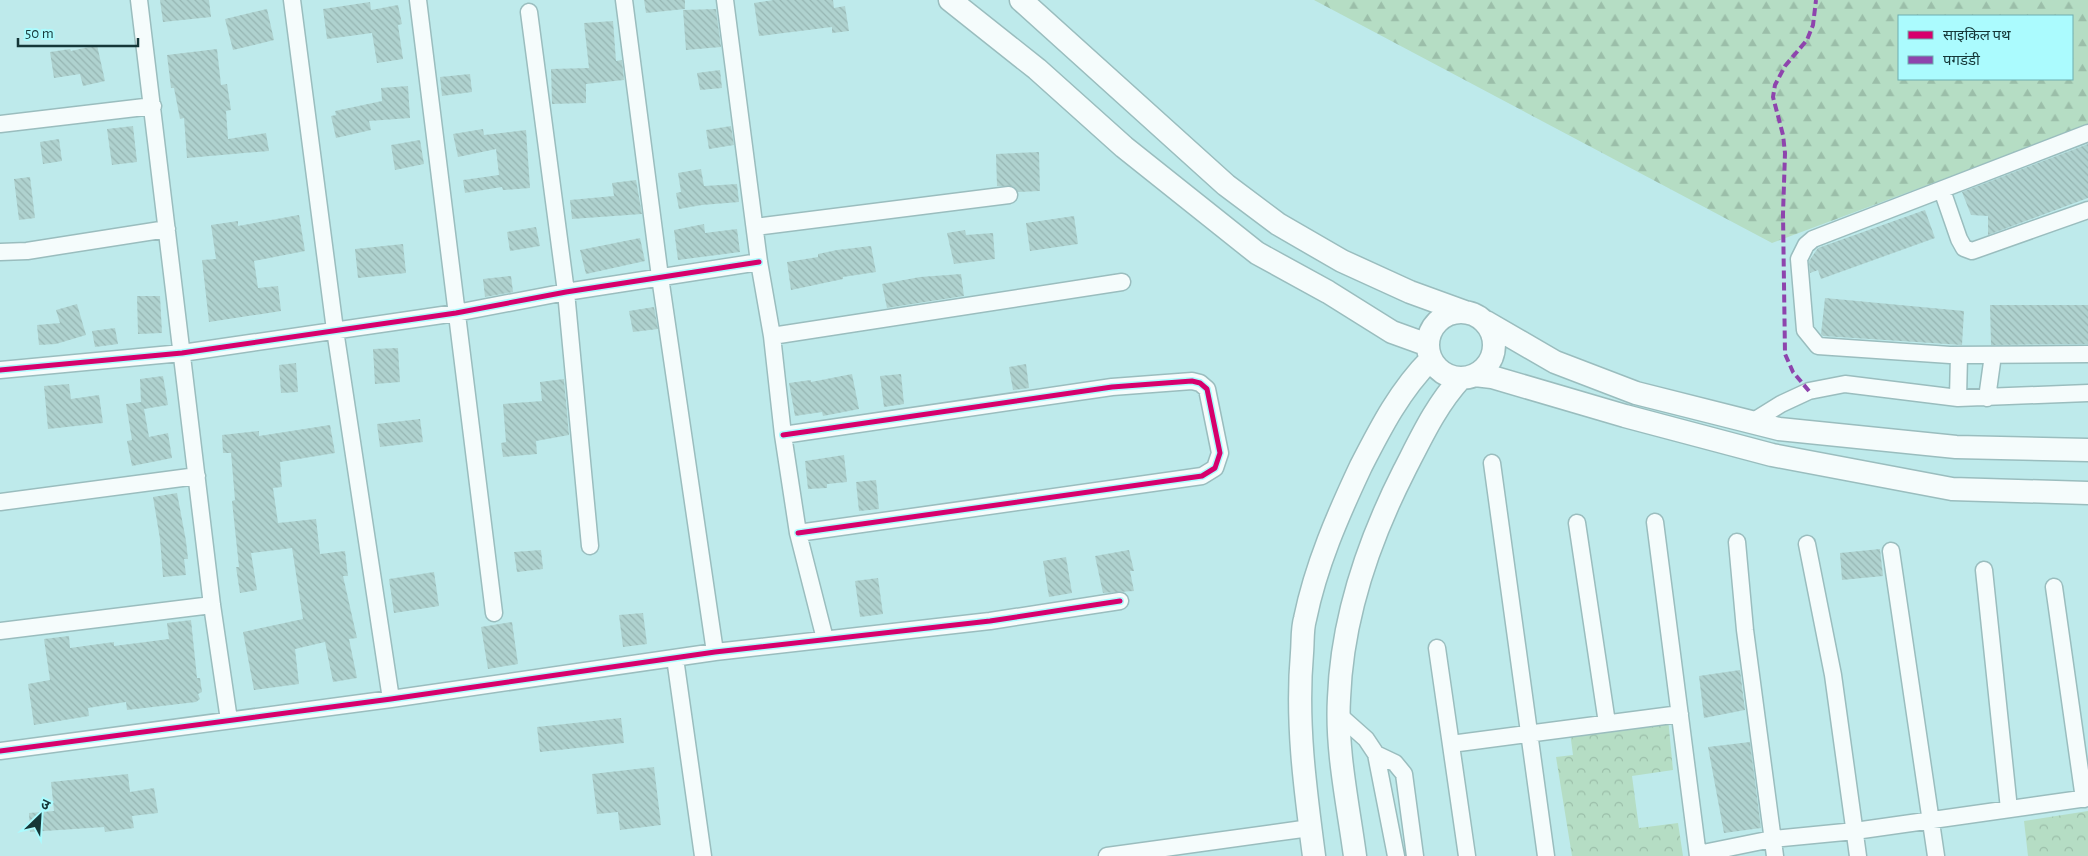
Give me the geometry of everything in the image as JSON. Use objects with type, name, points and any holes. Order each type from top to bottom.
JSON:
[{"type":"street","points":[[139,0],[212,605],[229,720]]},
{"type":"street","points":[[292,0],[334,330],[391,699]]},
{"type":"street","points":[[418,0],[494,613]]},
{"type":"street","points":[[624,0],[660,276],[715,652]]},
{"type":"street","points":[[725,0],[755,226],[758,262],[772,336],[782,435],[798,533],[825,639]]},
{"type":"street","points":[[950,0],[1037,69],[1124,147],[1257,253],[1328,292],[1392,332],[1430,352],[1441,371],[1451,376],[1492,377],[1625,416],[1782,457],[1952,489],[2088,493]]},
{"type":"street","points":[[1021,0],[1226,185],[1278,224],[1342,261],[1486,322],[1555,362],[1627,390],[1779,429],[1956,446],[2088,450]]},
{"type":"street","points":[[529,12],[566,292],[590,546]]},
{"type":"street","points":[[0,124],[153,106]]},
{"type":"street","points":[[2088,133],[1813,239],[1806,245],[1799,259],[1805,330],[1814,344],[1824,348],[1959,355],[2088,354]]},
{"type":"street","points":[[1942,190],[1959,239],[1964,248],[1972,250],[2088,210]]},
{"type":"street","points":[[755,226],[1009,195]]},
{"type":"street","points":[[0,252],[27,251],[167,229]]},
{"type":"street","points":[[0,370],[182,353],[456,313],[660,276],[758,262]]},
{"type":"street","points":[[772,336],[1122,282]]},
{"type":"street","points":[[1314,856],[1302,764],[1299,685],[1304,620],[1324,552],[1344,501],[1384,420],[1430,352],[1431,331],[1440,319],[1451,313],[1465,312]]},
{"type":"street","points":[[1355,856],[1343,769],[1339,715],[1344,638],[1362,565],[1382,514],[1433,415],[1447,393],[1468,376],[1487,365],[1494,352],[1493,334],[1486,322]]},
{"type":"street","points":[[1958,398],[1959,355]]},
{"type":"street","points":[[1987,398],[1993,355]]},
{"type":"street","points":[[782,435],[1112,387],[1192,381],[1207,389],[1220,453],[1215,468],[1202,476],[798,533]]},
{"type":"street","points":[[1752,422],[1781,404],[1809,391],[1845,384],[1958,398],[2088,393]]},
{"type":"street","points":[[1492,463],[1546,856]]},
{"type":"street","points":[[0,502],[197,476]]},
{"type":"street","points":[[1655,522],[1698,855],[1772,839],[1854,831],[2086,799],[2054,587]]},
{"type":"street","points":[[1577,523],[1607,723]]},
{"type":"street","points":[[1737,542],[1745,630],[1775,856]]},
{"type":"street","points":[[1807,544],[1833,675],[1858,856]]},
{"type":"street","points":[[1891,551],[1936,856]]},
{"type":"street","points":[[1984,570],[2009,810]]},
{"type":"street","points":[[0,751],[391,699],[715,652],[990,621],[1120,601]]},
{"type":"street","points":[[0,631],[212,605]]},
{"type":"street","points":[[1437,648],[1467,856]]},
{"type":"street","points":[[675,658],[703,856]]},
{"type":"street","points":[[1451,744],[1680,714]]},
{"type":"street","points":[[1339,715],[1366,739],[1376,754],[1396,856]]},
{"type":"street","points":[[1376,754],[1396,762],[1404,774],[1415,856]]},
{"type":"street","points":[[1106,856],[1310,828]]},
{"type":"green space","points":[[1314,0],[2088,0],[2088,125],[1772,243]]},
{"type":"green space","points":[[1668,718],[1673,770],[1632,776],[1639,828],[1678,823],[1683,856],[1572,856],[1556,757],[1573,755],[1570,732]]},
{"type":"green space","points":[[2088,811],[2088,856],[2028,856],[2024,821]]},
{"type":"building","points":[[160,0],[209,0],[211,17],[163,22]]},
{"type":"building","points":[[644,0],[685,0],[685,9],[646,13]]},
{"type":"building","points":[[774,0],[833,0],[834,8],[845,6],[849,31],[832,33],[832,27],[759,36],[754,3]]},
{"type":"building","points":[[370,2],[371,10],[398,5],[402,24],[398,25],[403,59],[377,63],[372,33],[327,39],[323,9]]},
{"type":"building","points":[[267,9],[274,40],[233,50],[225,19]]},
{"type":"building","points":[[716,9],[721,47],[686,50],[683,10]]},
{"type":"building","points":[[613,21],[616,61],[622,60],[624,80],[586,84],[586,103],[552,104],[551,69],[589,68],[584,23]]},
{"type":"building","points":[[97,45],[105,81],[83,86],[80,74],[54,78],[50,52],[70,49],[71,51]]},
{"type":"building","points":[[217,49],[221,85],[227,84],[231,110],[226,111],[228,139],[266,133],[269,151],[187,158],[184,118],[180,119],[174,88],[171,88],[167,55]]},
{"type":"building","points":[[720,70],[722,88],[700,90],[697,73]]},
{"type":"building","points":[[470,74],[472,92],[442,96],[440,77]]},
{"type":"building","points":[[408,86],[410,118],[369,121],[371,130],[336,138],[331,116],[336,115],[335,111],[382,101],[381,88]]},
{"type":"building","points":[[133,126],[137,162],[112,165],[107,129]]},
{"type":"building","points":[[731,126],[734,145],[709,149],[706,130]]},
{"type":"building","points":[[483,129],[484,135],[526,130],[530,188],[503,190],[502,187],[465,193],[463,180],[499,175],[496,149],[458,157],[453,134]]},
{"type":"building","points":[[59,139],[62,161],[43,164],[40,142]]},
{"type":"building","points":[[420,140],[424,164],[395,170],[391,145]]},
{"type":"building","points":[[2088,144],[2088,198],[1988,235],[1988,216],[1971,215],[1962,192]]},
{"type":"building","points":[[1039,152],[1040,191],[1018,192],[1012,186],[997,186],[996,154]]},
{"type":"building","points":[[701,169],[704,186],[737,184],[739,202],[679,209],[676,193],[681,192],[678,173]]},
{"type":"building","points":[[30,177],[35,218],[19,220],[14,179]]},
{"type":"building","points":[[636,180],[642,214],[572,219],[570,200],[614,196],[612,183]]},
{"type":"building","points":[[1925,210],[1935,238],[1821,279],[1818,270],[1810,273],[1809,261],[1818,248]]},
{"type":"building","points":[[299,215],[305,251],[254,261],[258,288],[278,286],[281,311],[209,322],[202,260],[216,259],[211,225],[238,221],[238,226]]},
{"type":"building","points":[[1074,216],[1078,244],[1030,251],[1026,223]]},
{"type":"building","points":[[704,224],[705,233],[737,229],[740,252],[678,260],[674,230]]},
{"type":"building","points":[[536,227],[540,246],[510,251],[507,232]]},
{"type":"building","points":[[965,230],[966,235],[993,233],[995,259],[954,264],[947,233]]},
{"type":"building","points":[[640,238],[645,261],[586,274],[580,250]]},
{"type":"building","points":[[403,244],[406,273],[358,278],[355,249]]},
{"type":"building","points":[[871,246],[876,272],[843,277],[843,279],[791,290],[787,262],[818,257],[818,254],[837,250]]},
{"type":"building","points":[[961,274],[964,296],[887,308],[882,284],[920,277]]},
{"type":"building","points":[[511,276],[513,292],[485,297],[483,279]]},
{"type":"building","points":[[137,296],[160,296],[162,333],[138,334]]},
{"type":"building","points":[[1825,298],[1964,311],[1962,345],[1823,336],[1821,334]]},
{"type":"building","points":[[77,304],[86,335],[56,344],[39,345],[37,325],[60,323],[56,310]]},
{"type":"building","points":[[1990,305],[2088,305],[2088,344],[1991,345]]},
{"type":"building","points":[[654,307],[658,329],[633,332],[629,311]]},
{"type":"building","points":[[115,328],[118,344],[95,347],[92,331]]},
{"type":"building","points":[[398,348],[400,382],[375,384],[373,349]]},
{"type":"building","points":[[296,363],[298,392],[281,393],[279,365]]},
{"type":"building","points":[[1026,364],[1029,388],[1013,390],[1009,367]]},
{"type":"building","points":[[852,374],[859,409],[823,416],[822,412],[795,416],[789,383],[811,380],[811,382]]},
{"type":"building","points":[[901,374],[904,404],[884,407],[880,376]]},
{"type":"building","points":[[163,376],[168,405],[144,409],[149,437],[168,433],[172,458],[132,466],[127,441],[132,440],[126,404],[141,402],[140,379]]},
{"type":"building","points":[[564,379],[569,435],[536,441],[537,454],[503,457],[501,443],[506,442],[503,404],[542,401],[540,382]]},
{"type":"building","points":[[69,384],[71,399],[99,395],[103,423],[48,429],[44,386]]},
{"type":"building","points":[[420,419],[423,442],[380,447],[377,424]]},
{"type":"building","points":[[330,425],[335,453],[280,462],[282,487],[273,488],[278,523],[316,519],[320,554],[345,551],[348,576],[343,576],[357,638],[349,639],[357,678],[333,682],[325,642],[295,649],[299,684],[254,690],[243,632],[303,619],[292,548],[251,553],[257,590],[240,593],[236,567],[239,567],[232,501],[235,500],[231,453],[223,453],[222,435],[259,431],[259,436]]},
{"type":"building","points":[[844,455],[847,482],[827,484],[827,488],[808,489],[805,461]]},
{"type":"building","points":[[876,480],[879,509],[859,511],[856,482]]},
{"type":"building","points":[[177,493],[188,559],[184,559],[186,575],[163,577],[160,539],[153,497]]},
{"type":"building","points":[[1880,549],[1883,576],[1842,580],[1840,553]]},
{"type":"building","points":[[541,550],[543,569],[517,572],[514,552]]},
{"type":"building","points":[[1129,550],[1134,571],[1130,571],[1134,591],[1103,593],[1095,556]]},
{"type":"building","points":[[1066,557],[1072,593],[1049,597],[1043,561]]},
{"type":"building","points":[[434,572],[439,606],[394,613],[389,579]]},
{"type":"building","points":[[878,578],[883,614],[860,617],[855,581]]},
{"type":"building","points":[[643,613],[647,644],[623,647],[619,615]]},
{"type":"building","points":[[191,620],[197,678],[200,678],[202,692],[198,694],[200,699],[196,702],[127,710],[126,702],[88,708],[89,716],[34,725],[28,684],[50,680],[44,639],[69,636],[70,648],[114,642],[114,646],[169,639],[167,623]]},
{"type":"building","points":[[512,622],[518,664],[488,669],[481,627]]},
{"type":"building","points":[[1740,670],[1745,710],[1704,718],[1699,676]]},
{"type":"building","points":[[621,718],[624,743],[540,752],[537,727]]},
{"type":"building","points":[[1750,742],[1761,828],[1724,833],[1708,747]]},
{"type":"building","points":[[654,767],[661,825],[620,830],[618,812],[597,814],[592,774]]},
{"type":"building","points":[[128,774],[130,792],[154,788],[158,813],[132,816],[134,828],[105,832],[104,827],[30,832],[29,813],[54,811],[51,782]]},
{"type":"marked path","points":[[1809,391],[1793,372],[1785,354],[1783,214],[1785,153],[1783,135],[1773,97],[1775,85],[1785,66],[1807,40],[1813,25],[1816,0]]},
{"type":"cycle path","points":[[0,370],[182,353],[456,313],[566,292],[759,262]]},
{"type":"cycle path","points":[[783,435],[1112,387],[1192,381],[1200,383],[1207,389],[1220,453],[1215,468],[1202,476],[798,533]]},
{"type":"cycle path","points":[[0,751],[391,699],[715,652],[990,621],[1120,601]]}]
